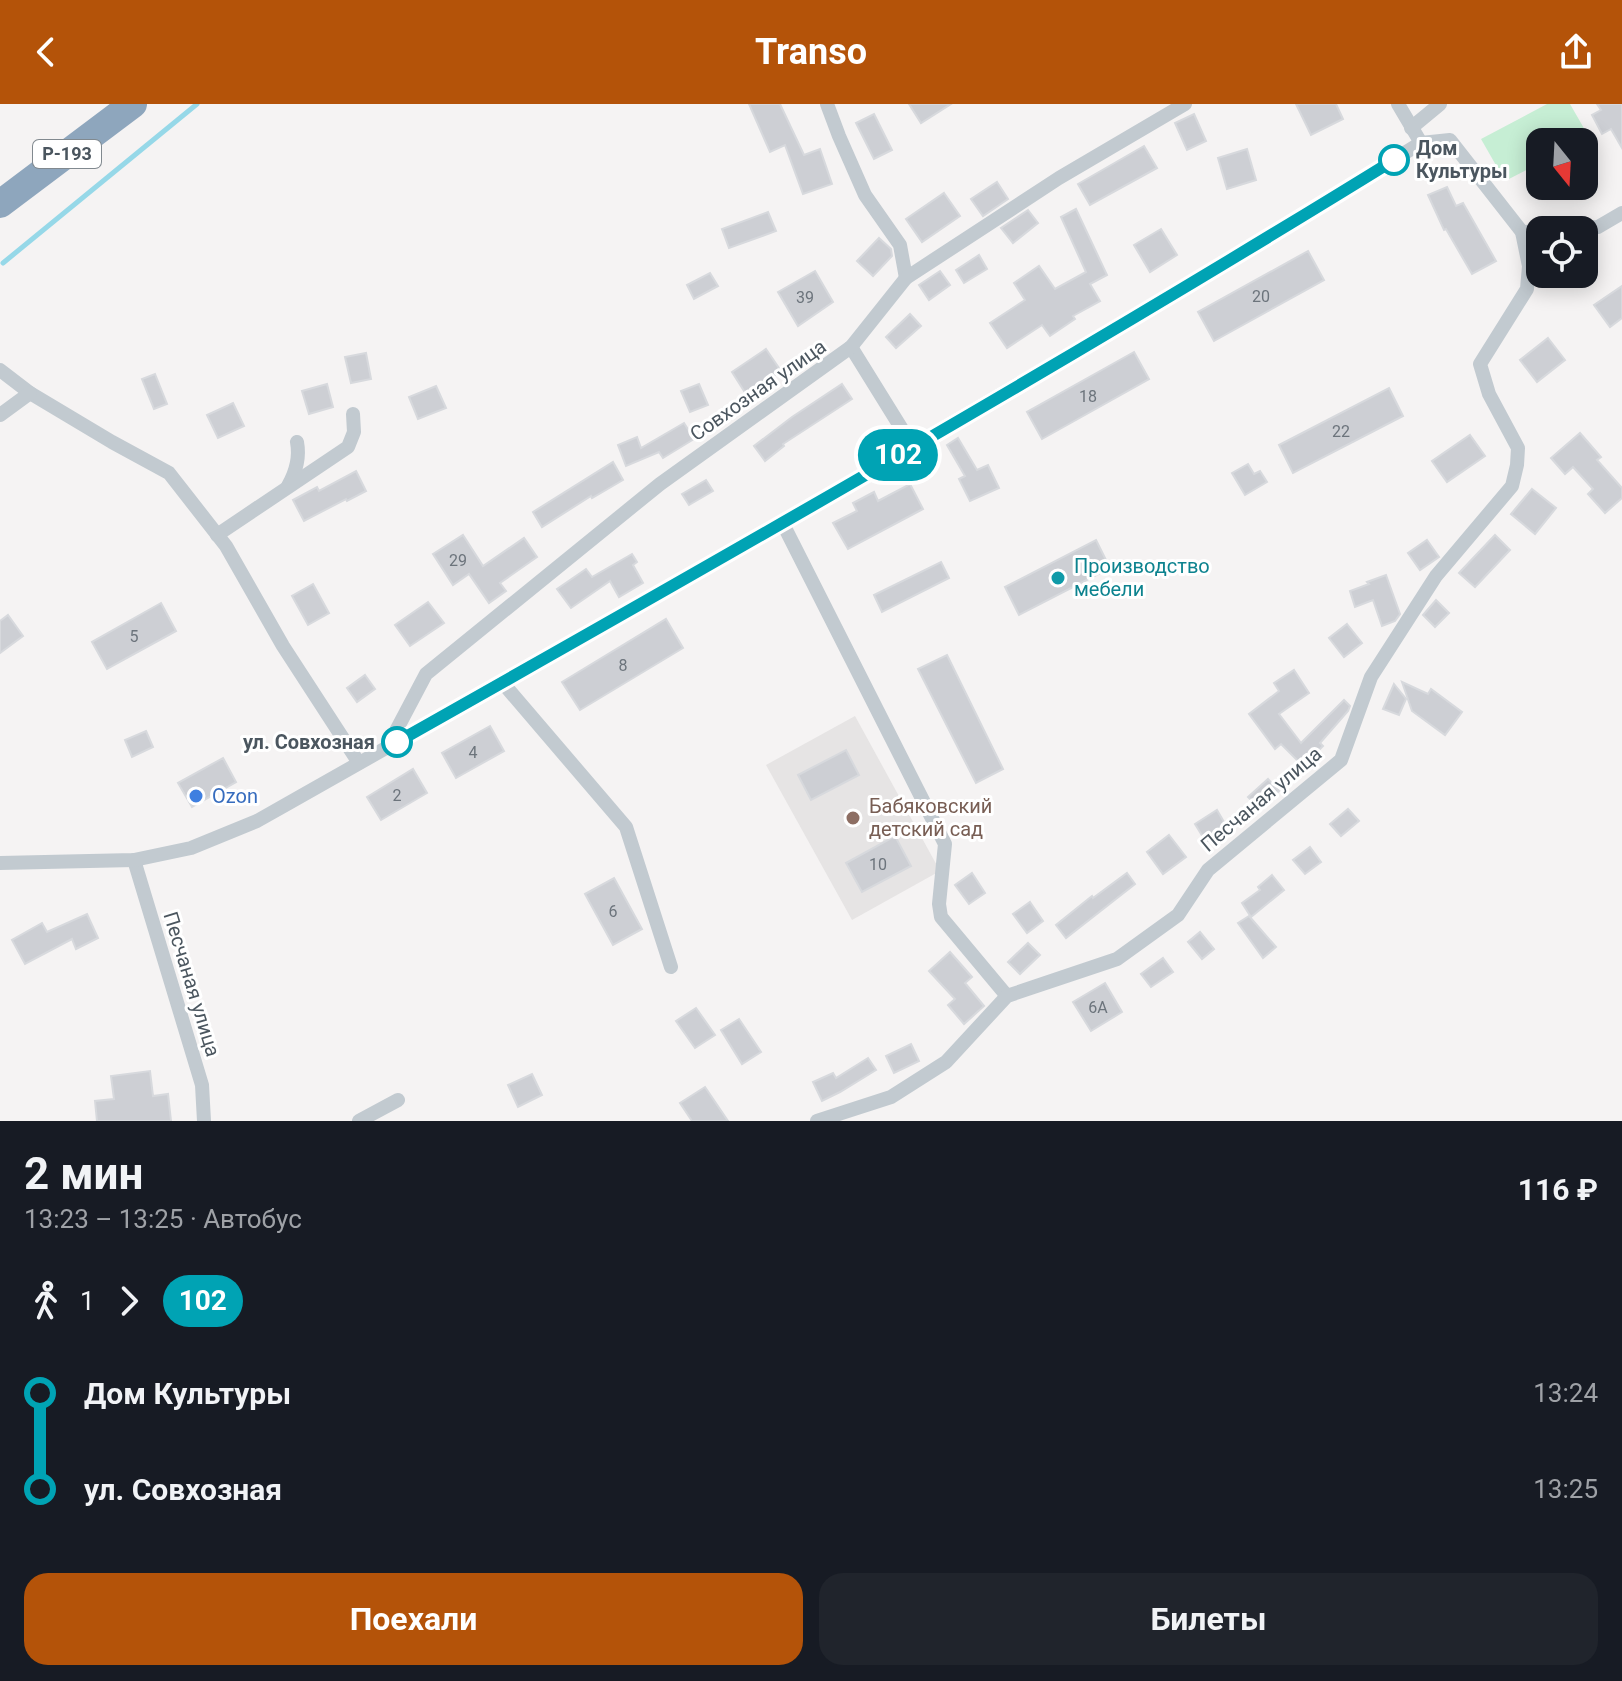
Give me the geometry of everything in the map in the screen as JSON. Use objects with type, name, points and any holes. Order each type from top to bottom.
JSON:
[{"type":"highway","name":"Р-193","points":[[0,204],[133,104]]},
{"type":"street","points":[[827,104],[865,195],[900,245],[906,278]]},
{"type":"street","name":"Совхозная улица","points":[[388,747],[426,674],[660,484],[851,347],[906,278],[1059,178],[1185,104]]},
{"type":"street","points":[[1398,104],[1421,143]]},
{"type":"street","points":[[1411,128],[1440,104]]},
{"type":"street","points":[[0,863],[134,860],[191,848],[257,821],[913,447],[1221,266],[1421,143],[1450,140],[1522,232],[1526,232]]},
{"type":"street","points":[[1598,227],[1622,213]]},
{"type":"street","name":"Песчаная улица","points":[[817,1121],[891,1097],[946,1062],[1007,996],[1117,959],[1178,915],[1208,870],[1341,760],[1371,677],[1436,576],[1512,486],[1518,448],[1489,394],[1480,364],[1527,289],[1529,266],[1522,232]]},
{"type":"street","points":[[851,347],[913,447]]},
{"type":"street","points":[[0,370],[30,393],[169,473],[226,546],[283,646],[359,763]]},
{"type":"street","points":[[0,415],[30,393]]},
{"type":"street","points":[[217,535],[348,447],[354,432],[353,414]]},
{"type":"street","points":[[286,490],[295,473],[299,452],[297,442]]},
{"type":"street","points":[[782,522],[945,844],[939,904],[941,917],[1007,996]]},
{"type":"street","points":[[502,682],[626,827],[671,967]]},
{"type":"street","name":"Песчаная улица","points":[[134,860],[202,1085],[204,1121]]},
{"type":"street","points":[[359,1121],[398,1100]]},
{"type":"shaded area","name":"Бабяковский детский сад","points":[[855,716],[940,871],[852,920],[766,765]]},
{"type":"green space","points":[[1547,104],[1570,104],[1584,128],[1526,128],[1526,170],[1505,181],[1481,139]]},
{"type":"building","points":[[749,104],[780,104],[804,155],[820,149],[832,184],[803,194],[785,145],[770,152]]},
{"type":"building","points":[[909,104],[951,104],[921,123]]},
{"type":"building","points":[[1296,104],[1336,104],[1343,119],[1311,135]]},
{"type":"building","points":[[1597,104],[1622,104],[1622,148],[1611,129],[1602,134],[1592,115],[1601,110]]},
{"type":"building","points":[[874,114],[892,150],[874,159],[856,123]]},
{"type":"building","points":[[1194,114],[1206,141],[1187,150],[1175,123]]},
{"type":"building","points":[[1144,146],[1157,168],[1090,205],[1078,184]]},
{"type":"building","points":[[1247,149],[1256,180],[1227,189],[1218,158]]},
{"type":"building","points":[[997,182],[1008,199],[983,216],[971,199]]},
{"type":"building","points":[[1447,187],[1456,206],[1463,203],[1496,261],[1472,274],[1444,230],[1428,195]]},
{"type":"building","points":[[944,193],[960,216],[922,242],[906,219]]},
{"type":"building","points":[[1076,209],[1107,275],[1090,284],[1100,301],[1073,316],[1075,319],[1050,336],[1042,325],[1007,348],[990,323],[1025,300],[1014,283],[1039,266],[1055,289],[1086,272],[1061,217]]},
{"type":"building","points":[[1028,210],[1038,223],[1013,243],[1001,228]]},
{"type":"building","points":[[768,212],[776,231],[729,248],[722,229]]},
{"type":"building","points":[[1161,229],[1177,255],[1150,272],[1134,245]]},
{"type":"building","points":[[879,238],[891,249],[892,256],[873,276],[857,261]]},
{"type":"building","points":[[1308,251],[1324,280],[1214,341],[1198,312]]},
{"type":"building","points":[[979,255],[987,269],[964,283],[956,270]]},
{"type":"building","points":[[815,271],[833,302],[798,326],[778,292]]},
{"type":"building","points":[[940,271],[950,285],[929,300],[919,285]]},
{"type":"building","points":[[710,273],[718,286],[694,299],[687,285]]},
{"type":"building","points":[[1622,286],[1622,318],[1610,327],[1594,305]]},
{"type":"building","points":[[910,314],[921,326],[896,348],[886,337]]},
{"type":"building","points":[[1548,338],[1565,360],[1537,382],[1520,360]]},
{"type":"building","points":[[766,349],[781,371],[746,394],[732,372]]},
{"type":"building","points":[[1134,352],[1149,379],[1042,439],[1027,412]]},
{"type":"building","points":[[366,353],[371,379],[351,383],[345,357]]},
{"type":"building","points":[[155,374],[167,404],[154,409],[142,379]]},
{"type":"building","points":[[327,384],[333,407],[309,414],[302,391]]},
{"type":"building","points":[[699,384],[708,405],[690,412],[681,391]]},
{"type":"building","points":[[842,384],[852,399],[783,444],[765,461],[754,446]]},
{"type":"building","points":[[436,386],[446,408],[418,419],[409,397]]},
{"type":"building","points":[[1389,388],[1403,416],[1293,473],[1279,445]]},
{"type":"building","points":[[233,403],[244,426],[218,438],[207,415]]},
{"type":"building","points":[[684,423],[694,439],[663,458],[659,452],[626,466],[618,445],[637,437],[641,448]]},
{"type":"building","points":[[1580,433],[1601,457],[1597,460],[1622,488],[1622,498],[1605,513],[1588,494],[1593,489],[1573,467],[1565,474],[1551,458]]},
{"type":"building","points":[[1470,435],[1485,456],[1447,482],[1432,461]]},
{"type":"building","points":[[958,438],[977,470],[988,465],[999,488],[970,501],[959,479],[965,476],[947,445]]},
{"type":"building","points":[[613,462],[623,480],[542,527],[533,512]]},
{"type":"building","points":[[1248,464],[1254,474],[1260,471],[1267,482],[1245,495],[1232,473]]},
{"type":"building","points":[[356,471],[366,491],[304,521],[293,500],[317,487],[319,491]]},
{"type":"building","points":[[706,480],[713,491],[689,505],[682,494]]},
{"type":"building","points":[[910,484],[923,509],[848,549],[833,523],[857,511],[853,503],[874,492],[878,501]]},
{"type":"building","points":[[1532,489],[1556,508],[1535,534],[1511,514]]},
{"type":"building","points":[[463,535],[483,566],[524,538],[537,557],[500,583],[506,591],[489,603],[469,574],[453,585],[433,554]]},
{"type":"building","points":[[1495,535],[1510,550],[1475,587],[1459,573]]},
{"type":"building","name":"Производство мебели","points":[[1096,540],[1110,568],[1019,615],[1005,587]]},
{"type":"building","points":[[1427,540],[1439,557],[1420,570],[1408,553]]},
{"type":"building","points":[[632,554],[637,562],[633,565],[643,583],[619,597],[610,581],[571,608],[557,589],[586,569],[592,577]]},
{"type":"building","points":[[941,562],[949,578],[882,612],[874,595]]},
{"type":"building","points":[[1386,575],[1400,614],[1395,621],[1382,626],[1373,600],[1355,607],[1350,591]]},
{"type":"building","points":[[313,584],[329,613],[308,625],[292,596]]},
{"type":"building","points":[[1436,600],[1449,613],[1435,627],[1423,615]]},
{"type":"building","points":[[428,602],[444,623],[410,646],[395,625]]},
{"type":"building","points":[[161,603],[176,631],[107,669],[92,642]]},
{"type":"building","points":[[8,615],[23,636],[0,653],[0,621]]},
{"type":"building","points":[[666,619],[683,648],[580,710],[562,682]]},
{"type":"building","points":[[1347,624],[1362,643],[1344,657],[1329,638]]},
{"type":"building","points":[[947,655],[1003,769],[976,783],[918,669]]},
{"type":"building","points":[[1294,670],[1309,693],[1279,714],[1301,743],[1344,700],[1350,706],[1320,743],[1323,746],[1303,766],[1281,744],[1275,749],[1249,714],[1279,691],[1274,683]]},
{"type":"building","points":[[365,675],[375,689],[357,702],[347,688]]},
{"type":"building","points":[[1402,682],[1428,694],[1431,689],[1462,712],[1445,735],[1412,711]]},
{"type":"building","points":[[1394,684],[1406,699],[1399,715],[1383,709]]},
{"type":"building","points":[[490,726],[504,751],[456,778],[442,753]]},
{"type":"building","points":[[146,731],[153,747],[132,757],[125,740]]},
{"type":"building","points":[[846,750],[859,775],[811,800],[798,775]]},
{"type":"building","points":[[223,758],[236,782],[192,807],[178,783]]},
{"type":"building","points":[[413,769],[427,793],[381,820],[367,797]]},
{"type":"building","points":[[1268,779],[1279,791],[1260,809],[1248,797]]},
{"type":"building","points":[[1348,809],[1359,821],[1341,836],[1330,824]]},
{"type":"building","points":[[1217,810],[1228,829],[1206,842],[1195,824]]},
{"type":"building","points":[[1169,835],[1186,857],[1163,874],[1147,852]]},
{"type":"building","points":[[895,836],[911,866],[862,892],[846,863]]},
{"type":"building","points":[[1310,847],[1321,862],[1305,874],[1293,860]]},
{"type":"building","points":[[972,873],[985,893],[969,904],[955,885]]},
{"type":"building","points":[[1127,873],[1135,884],[1066,938],[1056,925]]},
{"type":"building","points":[[1272,875],[1284,890],[1251,917],[1242,903],[1260,890],[1258,887]]},
{"type":"building","points":[[614,878],[642,929],[613,945],[585,894]]},
{"type":"building","points":[[1030,902],[1043,921],[1027,933],[1013,914]]},
{"type":"building","points":[[87,914],[98,938],[76,949],[72,939],[25,964],[12,940],[42,923],[47,932]]},
{"type":"building","points":[[1249,916],[1276,947],[1263,958],[1238,923]]},
{"type":"building","points":[[1200,932],[1214,949],[1202,959],[1188,942]]},
{"type":"building","points":[[1028,943],[1040,955],[1020,974],[1008,962]]},
{"type":"building","points":[[950,952],[972,977],[965,983],[984,1006],[964,1024],[948,1005],[955,999],[929,971]]},
{"type":"building","points":[[1163,958],[1173,972],[1151,987],[1141,974]]},
{"type":"building","points":[[1105,983],[1122,1012],[1091,1031],[1073,1002]]},
{"type":"building","points":[[696,1008],[715,1035],[695,1048],[676,1021]]},
{"type":"building","points":[[739,1019],[761,1052],[742,1064],[721,1030]]},
{"type":"building","points":[[911,1044],[919,1061],[894,1073],[886,1056]]},
{"type":"building","points":[[868,1058],[876,1070],[822,1101],[813,1082],[833,1073],[836,1078]]},
{"type":"building","points":[[150,1071],[153,1096],[168,1094],[171,1121],[97,1121],[95,1101],[114,1099],[111,1076]]},
{"type":"building","points":[[532,1074],[542,1095],[518,1107],[508,1085]]},
{"type":"building","points":[[705,1087],[728,1121],[692,1121],[680,1103]]},
{"type":"waterway","points":[[3,263],[197,104]]},
{"type":"bus line","name":"102","points":[[397,742],[913,447],[1394,160]]},
{"type":"place","name":"Дом Культуры","points":[[1394,160]]},
{"type":"place","name":"Производство мебели","points":[[1058,578]]},
{"type":"place","name":"ул. Совхозная","points":[[397,742]]},
{"type":"place","name":"Ozon","points":[[196,796]]},
{"type":"place","name":"Бабяковский детский сад","points":[[853,818]]}]
